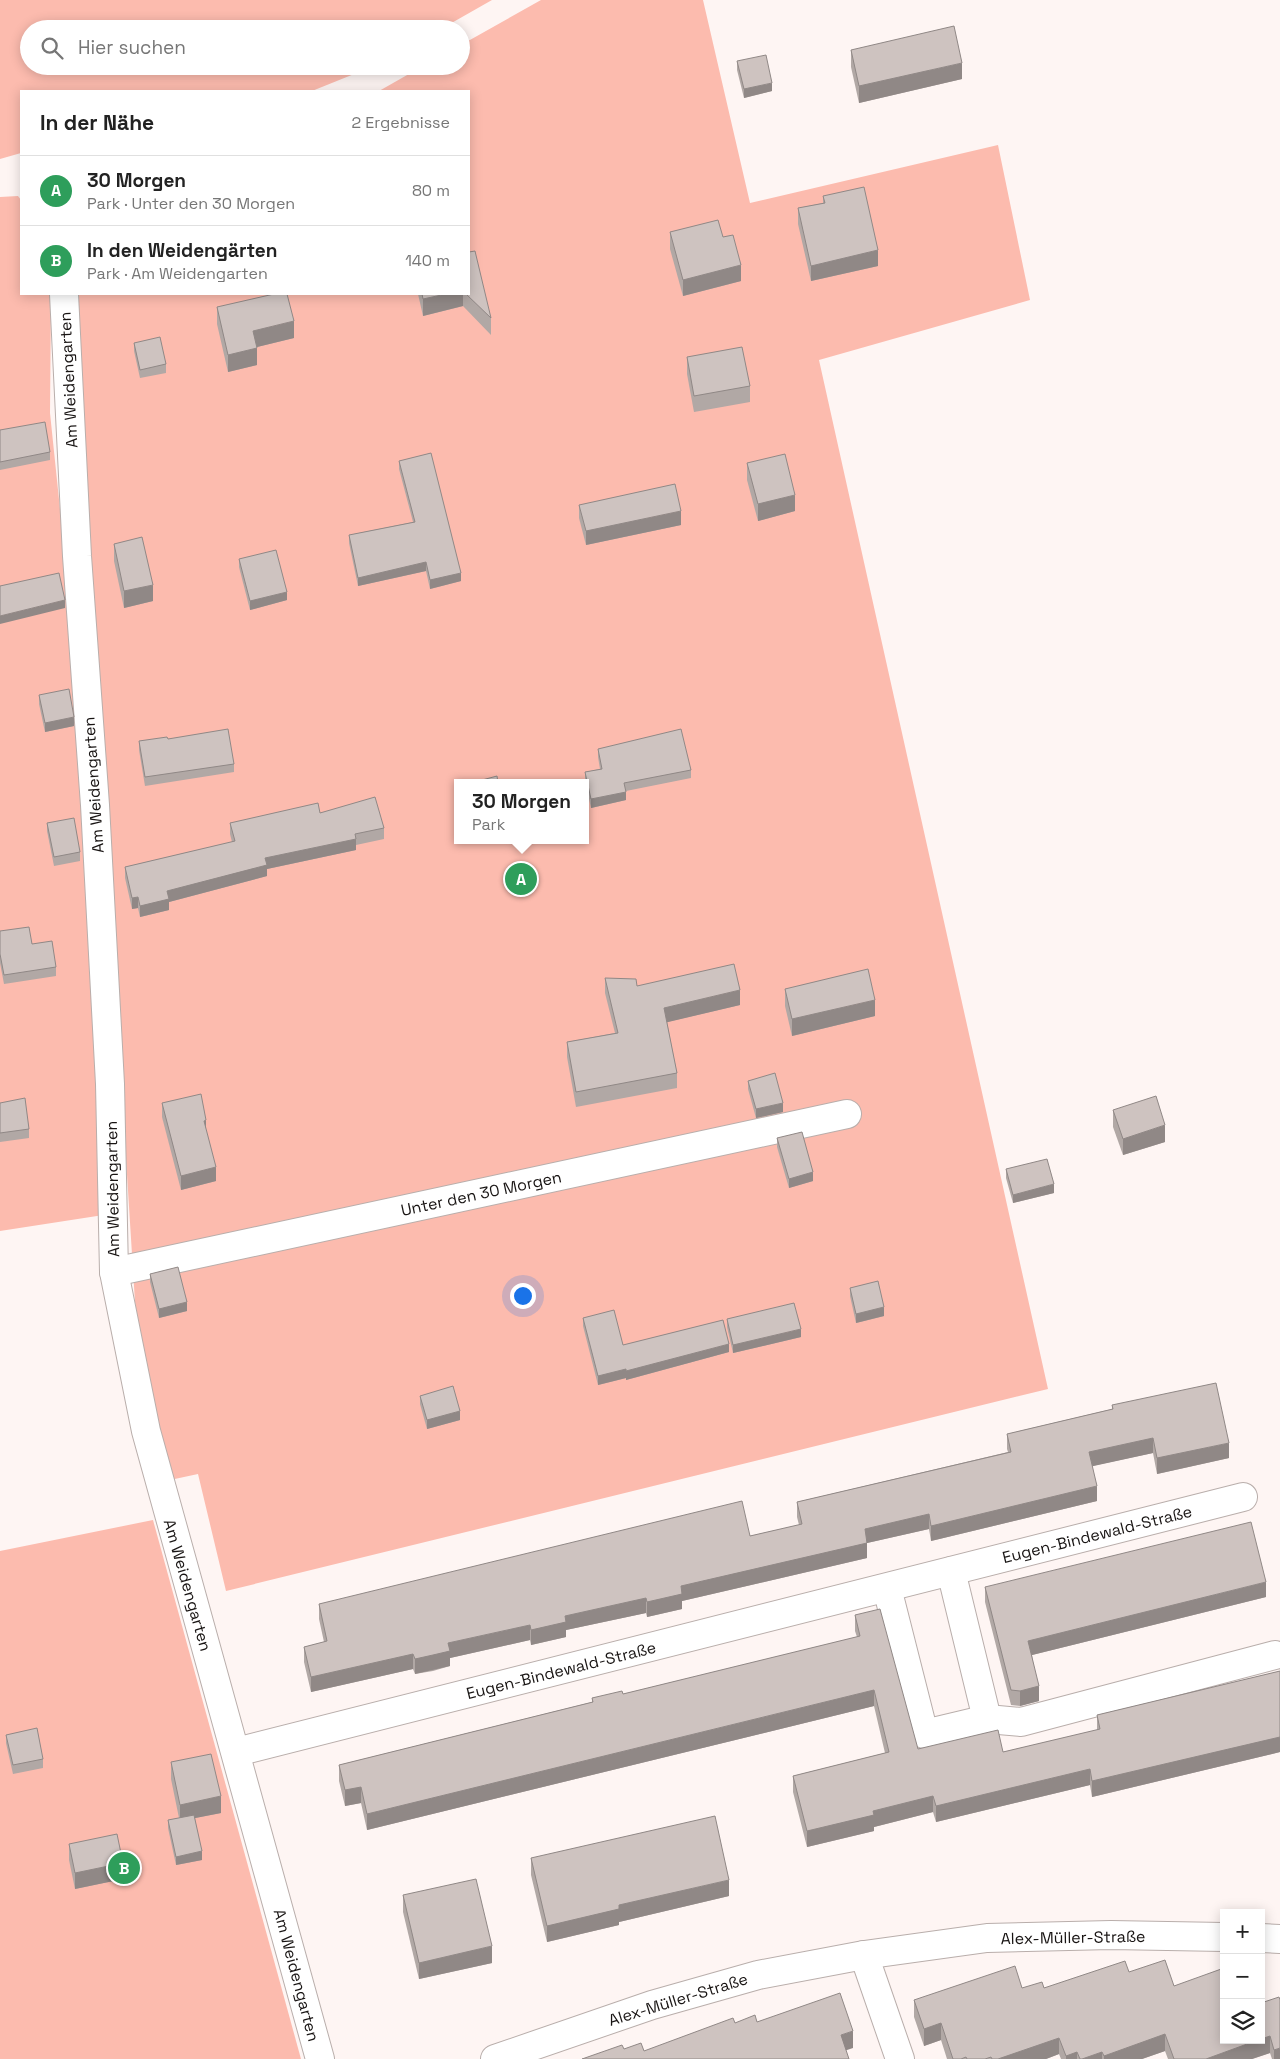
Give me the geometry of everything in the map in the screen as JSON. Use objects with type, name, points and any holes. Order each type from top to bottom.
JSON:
[{"type":"street","name":"Am Weidengarten","points":[[64,295],[77,556],[95,805],[110,1084],[114,1272],[146,1431],[320,2059]]},
{"type":"street","name":"Unter den 30 Morgen","points":[[114,1272],[847,1114]]},
{"type":"street","name":"Eugen-Bindewald-Straße","points":[[236,1752],[1243,1497]]},
{"type":"street","points":[[951,1571],[987,1720]]},
{"type":"street","points":[[887,1588],[924,1734],[987,1720],[1021,1722],[1275,1655]]},
{"type":"street","name":"Alex-Müller-Straße","points":[[496,2059],[652,2005],[750,1977],[864,1955],[987,1938],[1111,1935],[1220,1937]]},
{"type":"street","points":[[1265,1938],[1280,1938]]},
{"type":"street","points":[[864,1955],[900,2059]]},
{"type":"shaded area","points":[[0,0],[492,0],[457,20],[20,20],[20,75],[352,75],[314,90],[20,90],[20,153],[0,159]]},
{"type":"shaded area","points":[[541,0],[703,0],[750,203],[998,145],[1030,300],[819,360],[1048,1389],[226,1591],[198,1474],[170,1480],[149,1391],[135,1302],[100,744],[76,295],[470,295],[470,90],[381,90],[407,75],[470,75],[470,40]]},
{"type":"shaded area","points":[[18,196],[20,199],[20,295],[51,295],[50,413],[65,557],[110,1214],[0,1231],[0,197]]},
{"type":"shaded area","points":[[153,1520],[301,2059],[0,2059],[0,1551]]},
{"type":"building","points":[[954,26],[962,63],[859,86],[851,50]]},
{"type":"building","points":[[766,55],[772,83],[744,89],[737,61]]},
{"type":"building","points":[[864,187],[878,250],[811,266],[798,208],[825,203],[823,196]]},
{"type":"building","points":[[718,220],[723,237],[733,235],[741,265],[683,280],[670,232]]},
{"type":"building","points":[[475,251],[491,318],[467,295],[470,295],[470,252]]},
{"type":"building","points":[[270,295],[287,295],[294,321],[253,331],[257,348],[228,355],[217,307]]},
{"type":"building","points":[[422,295],[441,295],[423,299]]},
{"type":"building","points":[[160,337],[166,364],[140,370],[134,343]]},
{"type":"building","points":[[742,347],[750,386],[694,396],[687,357]]},
{"type":"building","points":[[45,422],[50,452],[0,462],[0,430]]},
{"type":"building","points":[[431,453],[461,573],[430,580],[426,562],[358,578],[349,535],[415,522],[399,461]]},
{"type":"building","points":[[785,454],[795,495],[758,504],[747,463]]},
{"type":"building","points":[[675,484],[681,511],[586,531],[579,505]]},
{"type":"building","points":[[142,537],[153,585],[124,591],[114,544]]},
{"type":"building","points":[[276,550],[287,592],[250,601],[239,559]]},
{"type":"building","points":[[59,573],[65,600],[0,616],[0,586]]},
{"type":"building","points":[[69,689],[74,717],[45,723],[39,695]]},
{"type":"building","points":[[228,729],[234,764],[145,777],[139,741],[167,737],[168,739]]},
{"type":"building","points":[[681,729],[691,770],[624,783],[626,792],[591,799],[589,779],[587,779],[585,772],[602,769],[598,749]]},
{"type":"building","points":[[497,776],[497,779],[486,779]]},
{"type":"building","points":[[375,797],[384,828],[355,834],[356,839],[265,858],[267,865],[167,891],[169,899],[140,906],[138,897],[132,898],[125,867],[235,841],[230,823],[318,803],[320,813]]},
{"type":"building","points":[[74,818],[80,852],[54,857],[47,823]]},
{"type":"building","points":[[29,927],[32,944],[52,941],[56,967],[4,975],[0,954],[0,931]]},
{"type":"building","points":[[734,964],[740,990],[664,1008],[677,1073],[576,1092],[567,1042],[618,1033],[605,978],[636,979],[637,986]]},
{"type":"building","points":[[868,969],[875,1000],[792,1019],[785,989]]},
{"type":"building","points":[[775,1073],[783,1103],[756,1109],[748,1081]]},
{"type":"building","points":[[201,1094],[206,1120],[204,1121],[216,1167],[181,1176],[162,1103]]},
{"type":"building","points":[[1156,1096],[1165,1125],[1123,1139],[1113,1110]]},
{"type":"building","points":[[25,1098],[29,1129],[0,1133],[0,1103]]},
{"type":"building","points":[[802,1132],[813,1172],[789,1179],[777,1138]]},
{"type":"building","points":[[1047,1159],[1054,1184],[1013,1195],[1006,1169]]},
{"type":"building","points":[[178,1267],[187,1302],[159,1309],[150,1274]]},
{"type":"building","points":[[878,1281],[884,1307],[856,1314],[850,1288]]},
{"type":"building","points":[[794,1303],[801,1329],[733,1345],[727,1319]]},
{"type":"building","points":[[614,1310],[623,1345],[723,1320],[729,1344],[626,1371],[626,1369],[598,1376],[583,1318]]},
{"type":"building","points":[[1216,1383],[1229,1443],[1157,1458],[1153,1438],[1089,1452],[1097,1486],[931,1526],[929,1514],[865,1529],[867,1543],[681,1586],[682,1594],[647,1602],[646,1598],[565,1616],[566,1622],[531,1630],[530,1625],[448,1643],[450,1651],[433,1655],[415,1659],[413,1654],[311,1677],[304,1647],[327,1641],[319,1604],[742,1501],[750,1536],[802,1524],[797,1502],[1011,1452],[1007,1434],[1113,1409],[1112,1405]]},
{"type":"building","points":[[453,1386],[460,1411],[427,1420],[420,1396]]},
{"type":"building","points":[[1251,1522],[1266,1582],[1028,1641],[1039,1686],[1020,1691],[1011,1690],[985,1587]]},
{"type":"building","points":[[880,1609],[918,1749],[998,1730],[1003,1752],[1100,1729],[1097,1715],[1280,1671],[1280,1737],[1092,1781],[1090,1769],[936,1806],[933,1796],[873,1811],[874,1815],[807,1831],[793,1776],[889,1752],[874,1690],[367,1814],[361,1787],[345,1790],[339,1765],[593,1702],[592,1698],[622,1691],[623,1694],[860,1636],[855,1615]]},
{"type":"building","points":[[37,1728],[43,1759],[13,1765],[6,1735]]},
{"type":"building","points":[[211,1754],[221,1796],[180,1805],[171,1762]]},
{"type":"building","points":[[194,1815],[202,1851],[176,1857],[168,1820]]},
{"type":"building","points":[[715,1816],[729,1880],[619,1905],[619,1909],[547,1926],[531,1858]]},
{"type":"building","points":[[117,1834],[123,1863],[75,1873],[69,1844]]},
{"type":"building","points":[[476,1879],[492,1946],[419,1963],[403,1895]]},
{"type":"building","points":[[1165,1960],[1174,1986],[1220,1969],[1220,2044],[1247,2044],[1206,2059],[1174,2059],[1165,2034],[1104,2056],[1102,2052],[1080,2059],[1077,2052],[1066,2056],[1059,2038],[998,2059],[992,2059],[991,2057],[967,2059],[966,2057],[953,2059],[941,2023],[924,2029],[914,2000],[1015,1966],[1022,1988],[1042,1982],[1044,1988],[1125,1961],[1129,1972]]},
{"type":"building","points":[[840,1993],[853,2031],[841,2035],[849,2059],[582,2059],[622,2045],[624,2049],[641,2043],[644,2051],[733,2018],[735,2023],[755,2015],[757,2022]]},
{"type":"building","points":[[1279,1997],[1280,2000],[1280,2048],[1274,2050],[1270,2036],[1265,2038],[1265,2002]]},
{"type":"place","name":"30 Morgen","points":[[521,879]]},
{"type":"place","name":"In den Weidengärten","points":[[124,1868]]}]
